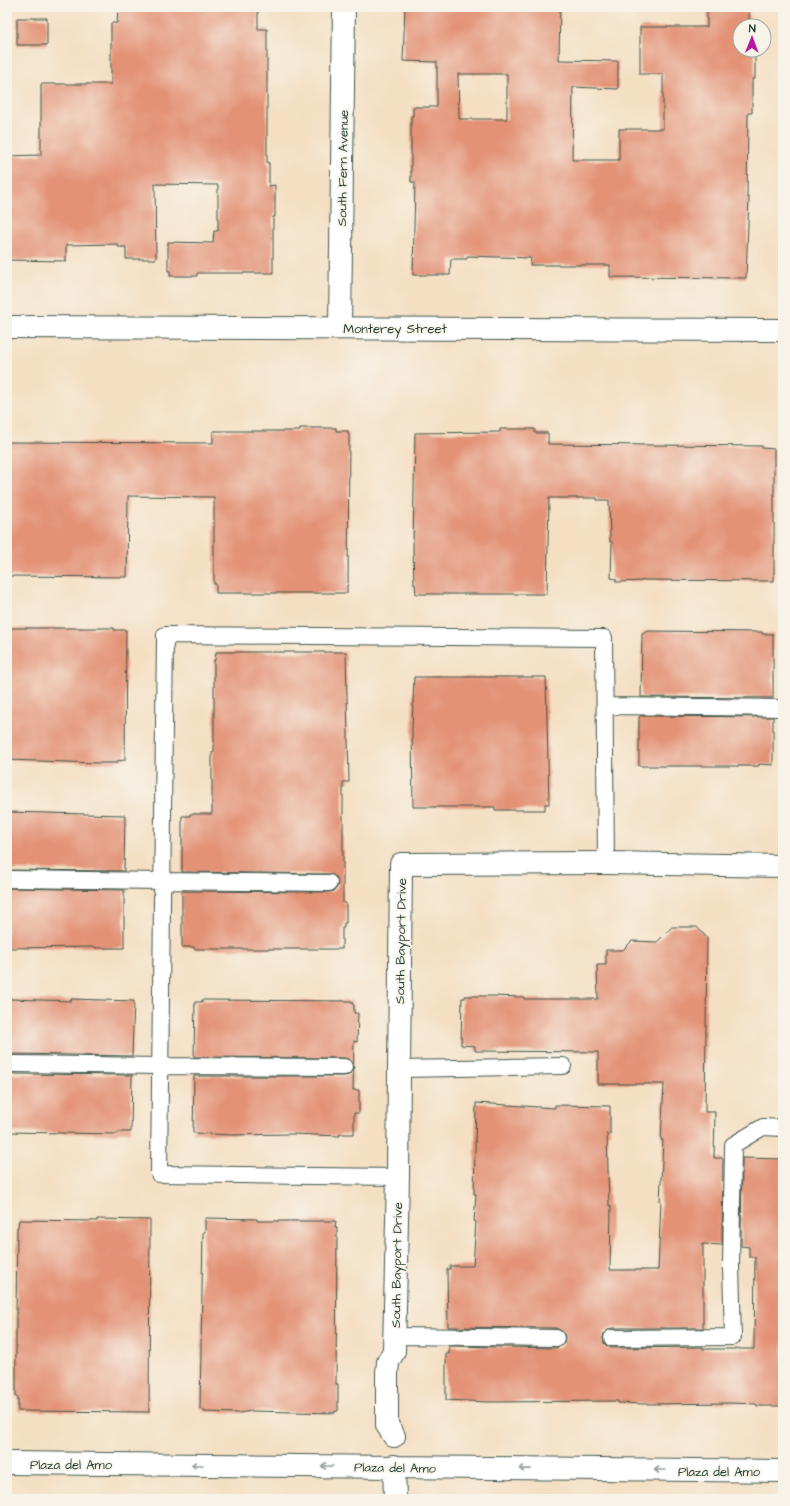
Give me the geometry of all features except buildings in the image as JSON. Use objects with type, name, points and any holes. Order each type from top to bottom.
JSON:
[{"type":"street","name":"South Fern Avenue","points":[[340,328],[344,7]]},
{"type":"street","name":"Monterey Street","points":[[7,327],[783,330]]},
{"type":"street","name":"South Bayport Drive","points":[[395,1499],[394,1436],[401,1424],[401,1361],[394,1344],[398,1177],[401,864],[606,863],[783,866]]},
{"type":"street","name":"Plaza del Amo","points":[[7,1463],[783,1471]]},
{"type":"lane","points":[[398,1177],[159,1174],[165,635],[604,638],[606,863]]},
{"type":"lane","points":[[605,706],[783,708]]},
{"type":"lane","points":[[9,879],[162,880],[329,884]]},
{"type":"lane","points":[[14,1064],[344,1067]]},
{"type":"lane","points":[[399,1068],[563,1066]]},
{"type":"lane","points":[[612,1338],[733,1337],[731,1266],[733,1145],[763,1127],[783,1128]]},
{"type":"lane","points":[[394,1344],[556,1338]]}]
